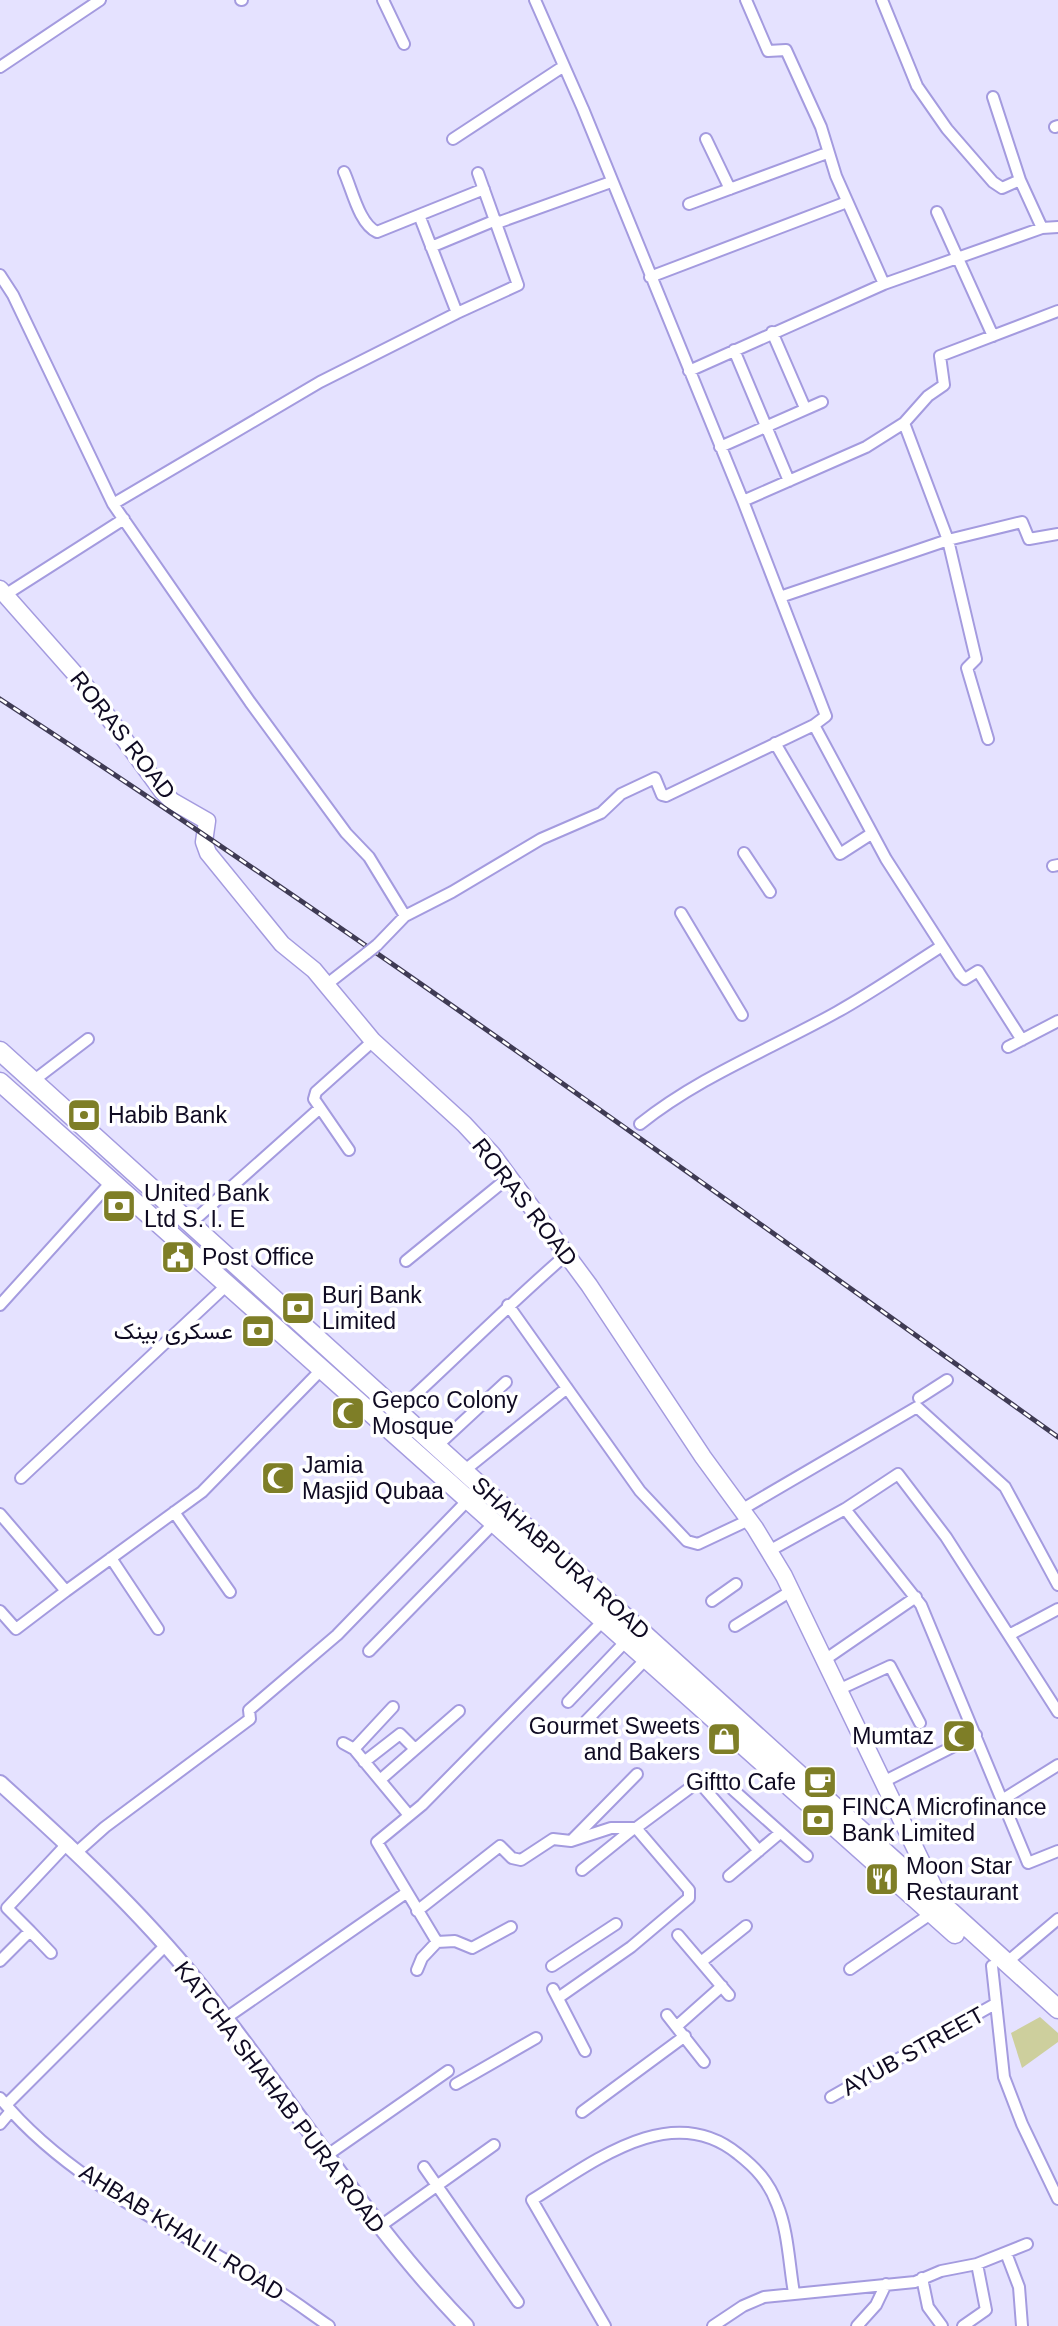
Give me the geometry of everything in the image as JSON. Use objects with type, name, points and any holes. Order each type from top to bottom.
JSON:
[{"type":"main road","name":"RORAS ROAD","points":[[3,592],[84,684],[162,790],[172,801],[207,821],[204,842],[211,857],[282,943],[314,970],[373,1041],[464,1124],[509,1177],[567,1254],[702,1457],[769,1551],[883,1782],[937,1910]]},
{"type":"main road","name":"SHAHABPURA ROAD","points":[[0,1051],[438,1445],[595,1600]]},
{"type":"main road","points":[[0,1082],[468,1499],[595,1600],[647,1658],[999,1965],[1058,2023]]},
{"type":"main road","points":[[111,1181],[126,1165]]},
{"type":"main road","name":"SHAHABPURA ROAD","points":[[617,1626],[937,1910]]},
{"type":"main road","points":[[999,1965],[1058,2009]]},
{"type":"street","points":[[0,67],[100,0]]},
{"type":"street","points":[[383,0],[404,44]]},
{"type":"street","points":[[326,985],[368,953],[405,916],[452,892],[541,839],[601,813],[621,793],[655,778],[662,795],[666,796],[814,725],[826,716],[743,501],[535,0]]},
{"type":"street","points":[[746,0],[768,51],[786,50],[821,127],[827,153],[884,284]]},
{"type":"street","points":[[882,0],[917,86],[947,129],[1002,188],[1020,180]]},
{"type":"street","points":[[453,139],[564,66]]},
{"type":"street","points":[[993,97],[1020,180],[1042,228]]},
{"type":"street","points":[[706,139],[730,189]]},
{"type":"street","points":[[688,204],[827,153]]},
{"type":"street","points":[[344,172],[372,231],[382,231],[484,189]]},
{"type":"street","points":[[113,504],[310,388],[457,313],[519,285],[478,173]]},
{"type":"street","points":[[431,247],[611,182]]},
{"type":"street","points":[[650,277],[847,202]]},
{"type":"street","points":[[937,212],[993,337]]},
{"type":"street","points":[[419,215],[457,313]]},
{"type":"street","points":[[689,371],[884,284],[1042,228],[1058,227]]},
{"type":"street","points":[[0,275],[13,295],[113,504],[250,702],[346,833],[369,858],[405,916]]},
{"type":"street","points":[[743,501],[832,464],[904,423],[928,396],[944,385],[940,356],[1058,312]]},
{"type":"street","points":[[772,332],[805,408]]},
{"type":"street","points":[[734,350],[789,481]]},
{"type":"street","points":[[720,447],[822,402]]},
{"type":"street","points":[[904,423],[948,540],[976,659],[967,668],[988,739]]},
{"type":"street","points":[[3,592],[124,519]]},
{"type":"street","points":[[780,597],[948,540],[1021,522],[1025,536],[1029,539],[1058,534]]},
{"type":"street","points":[[814,725],[871,834],[963,979],[978,971],[1022,1040]]},
{"type":"street","points":[[775,743],[840,854],[871,834]]},
{"type":"street","points":[[744,853],[769,892]]},
{"type":"street","points":[[681,912],[742,1015]]},
{"type":"street","points":[[640,1124],[666,1103],[765,1048],[836,1013],[942,946]]},
{"type":"street","points":[[1008,1047],[1058,1021]]},
{"type":"street","points":[[33,1081],[89,1039]]},
{"type":"street","points":[[349,1150],[314,1099],[316,1092],[373,1041]]},
{"type":"street","points":[[191,1223],[320,1108]]},
{"type":"street","points":[[407,1261],[509,1177]]},
{"type":"street","points":[[0,1305],[111,1181]]},
{"type":"street","points":[[399,1410],[508,1305],[567,1254]]},
{"type":"street","points":[[22,1478],[228,1284]]},
{"type":"street","points":[[508,1305],[640,1491],[687,1541],[698,1544],[917,1407],[1005,1487],[1058,1585]]},
{"type":"street","points":[[0,1611],[16,1629],[202,1492],[322,1369]]},
{"type":"street","points":[[919,1398],[947,1380]]},
{"type":"street","points":[[438,1445],[506,1382]]},
{"type":"street","points":[[465,1470],[566,1388]]},
{"type":"street","points":[[769,1551],[845,1509],[898,1474],[946,1537],[1058,1712]]},
{"type":"street","points":[[51,1953],[3,1905],[73,1848],[105,1828],[250,1719],[249,1710],[337,1635],[468,1499]]},
{"type":"street","points":[[845,1509],[916,1597],[943,1651],[1028,1863],[1058,1851]]},
{"type":"street","points":[[174,1512],[230,1592]]},
{"type":"street","points":[[0,1514],[66,1591]]},
{"type":"street","points":[[369,1651],[495,1522]]},
{"type":"street","points":[[111,1558],[158,1629]]},
{"type":"street","points":[[712,1601],[736,1584]]},
{"type":"street","points":[[735,1626],[791,1591]]},
{"type":"street","points":[[823,1661],[916,1597]]},
{"type":"street","points":[[1009,1635],[1058,1609]]},
{"type":"street","points":[[568,1702],[617,1626]]},
{"type":"street","points":[[437,1942],[377,1842],[422,1805],[617,1626]]},
{"type":"street","points":[[586,1721],[647,1658]]},
{"type":"street","points":[[838,1690],[890,1666],[920,1723]]},
{"type":"street","points":[[354,1749],[393,1707]]},
{"type":"street","points":[[380,1780],[459,1711]]},
{"type":"street","points":[[364,1762],[400,1734],[415,1749]]},
{"type":"street","points":[[883,1782],[976,1735]]},
{"type":"street","points":[[343,1743],[354,1749],[408,1814]]},
{"type":"street","points":[[1002,1800],[1058,1765]]},
{"type":"street","points":[[571,1841],[637,1774]]},
{"type":"street","points":[[582,1870],[706,1776],[720,1778],[807,1856]]},
{"type":"street","points":[[698,1781],[759,1851]]},
{"type":"street","name":"KATCHA SHAHAB PURA ROAD","points":[[0,1783],[73,1848],[165,1946],[226,2018],[379,2227],[466,2326]]},
{"type":"street","points":[[417,1911],[499,1846],[516,1860],[553,1839],[571,1841],[611,1828],[635,1828],[689,1890],[689,1898],[631,1947],[556,1994],[585,2051]]},
{"type":"street","points":[[729,1875],[780,1833]]},
{"type":"street","points":[[226,2018],[406,1893]]},
{"type":"street","points":[[850,1969],[937,1910]]},
{"type":"street","points":[[1058,1919],[999,1965],[995,2004],[1004,2077],[1022,2124],[1058,2199]]},
{"type":"street","points":[[552,1966],[616,1924]]},
{"type":"street","points":[[701,1962],[746,1926]]},
{"type":"street","points":[[437,1942],[455,1941],[472,1948],[511,1927]]},
{"type":"street","points":[[0,1961],[30,1931]]},
{"type":"street","points":[[677,2026],[726,1991],[678,1935]]},
{"type":"street","points":[[417,1970],[437,1942]]},
{"type":"street","points":[[0,2124],[6,2104],[165,1946]]},
{"type":"street","name":"AYUB STREET","points":[[831,2097],[995,2004]]},
{"type":"street","points":[[667,2015],[704,2062]]},
{"type":"street","points":[[582,2112],[685,2036]]},
{"type":"street","points":[[456,2084],[537,2038]]},
{"type":"street","points":[[326,2156],[448,2071]]},
{"type":"street","name":"AHBAB KHALIL ROAD","points":[[6,2104],[70,2163],[138,2209],[265,2282],[329,2326]]},
{"type":"street","points":[[605,2326],[532,2200],[637,2138],[669,2132],[708,2135],[722,2140],[761,2173],[778,2204],[794,2293]]},
{"type":"street","points":[[379,2227],[494,2145]]},
{"type":"street","points":[[424,2167],[519,2302]]},
{"type":"street","points":[[713,2326],[754,2300],[794,2293],[918,2280],[977,2264],[1027,2244]]},
{"type":"street","points":[[1006,2253],[1019,2287],[1022,2326]]},
{"type":"street","points":[[962,2326],[985,2310],[977,2264]]},
{"type":"street","points":[[918,2280],[929,2307],[942,2326]]},
{"type":"street","points":[[857,2326],[876,2305],[886,2284]]},
{"type":"green space","points":[[1040,2017],[1058,2033],[1058,2042],[1022,2068],[1011,2033]]},
{"type":"railway","points":[[0,699],[401,970],[1058,1437]]},
{"type":"place","name":"Habib Bank","points":[[84,1115]]},
{"type":"place","name":"United Bank Ltd S. I. E","points":[[119,1206]]},
{"type":"place","name":"Post Office","points":[[178,1257]]},
{"type":"place","name":"Burj Bank Limited","points":[[298,1308]]},
{"type":"place","name":"عسکری بینک","points":[[258,1331]]},
{"type":"place","name":"Gepco Colony Mosque","points":[[348,1413]]},
{"type":"place","name":"Jamia Masjid Qubaa","points":[[278,1478]]},
{"type":"place","name":"Mumtaz","points":[[959,1736]]},
{"type":"place","name":"Gourmet Sweets and Bakers","points":[[724,1739]]},
{"type":"place","name":"Giftto Cafe","points":[[820,1782]]},
{"type":"place","name":"FINCA Microfinance Bank Limited","points":[[818,1820]]},
{"type":"place","name":"Moon Star Restaurant","points":[[882,1879]]}]
